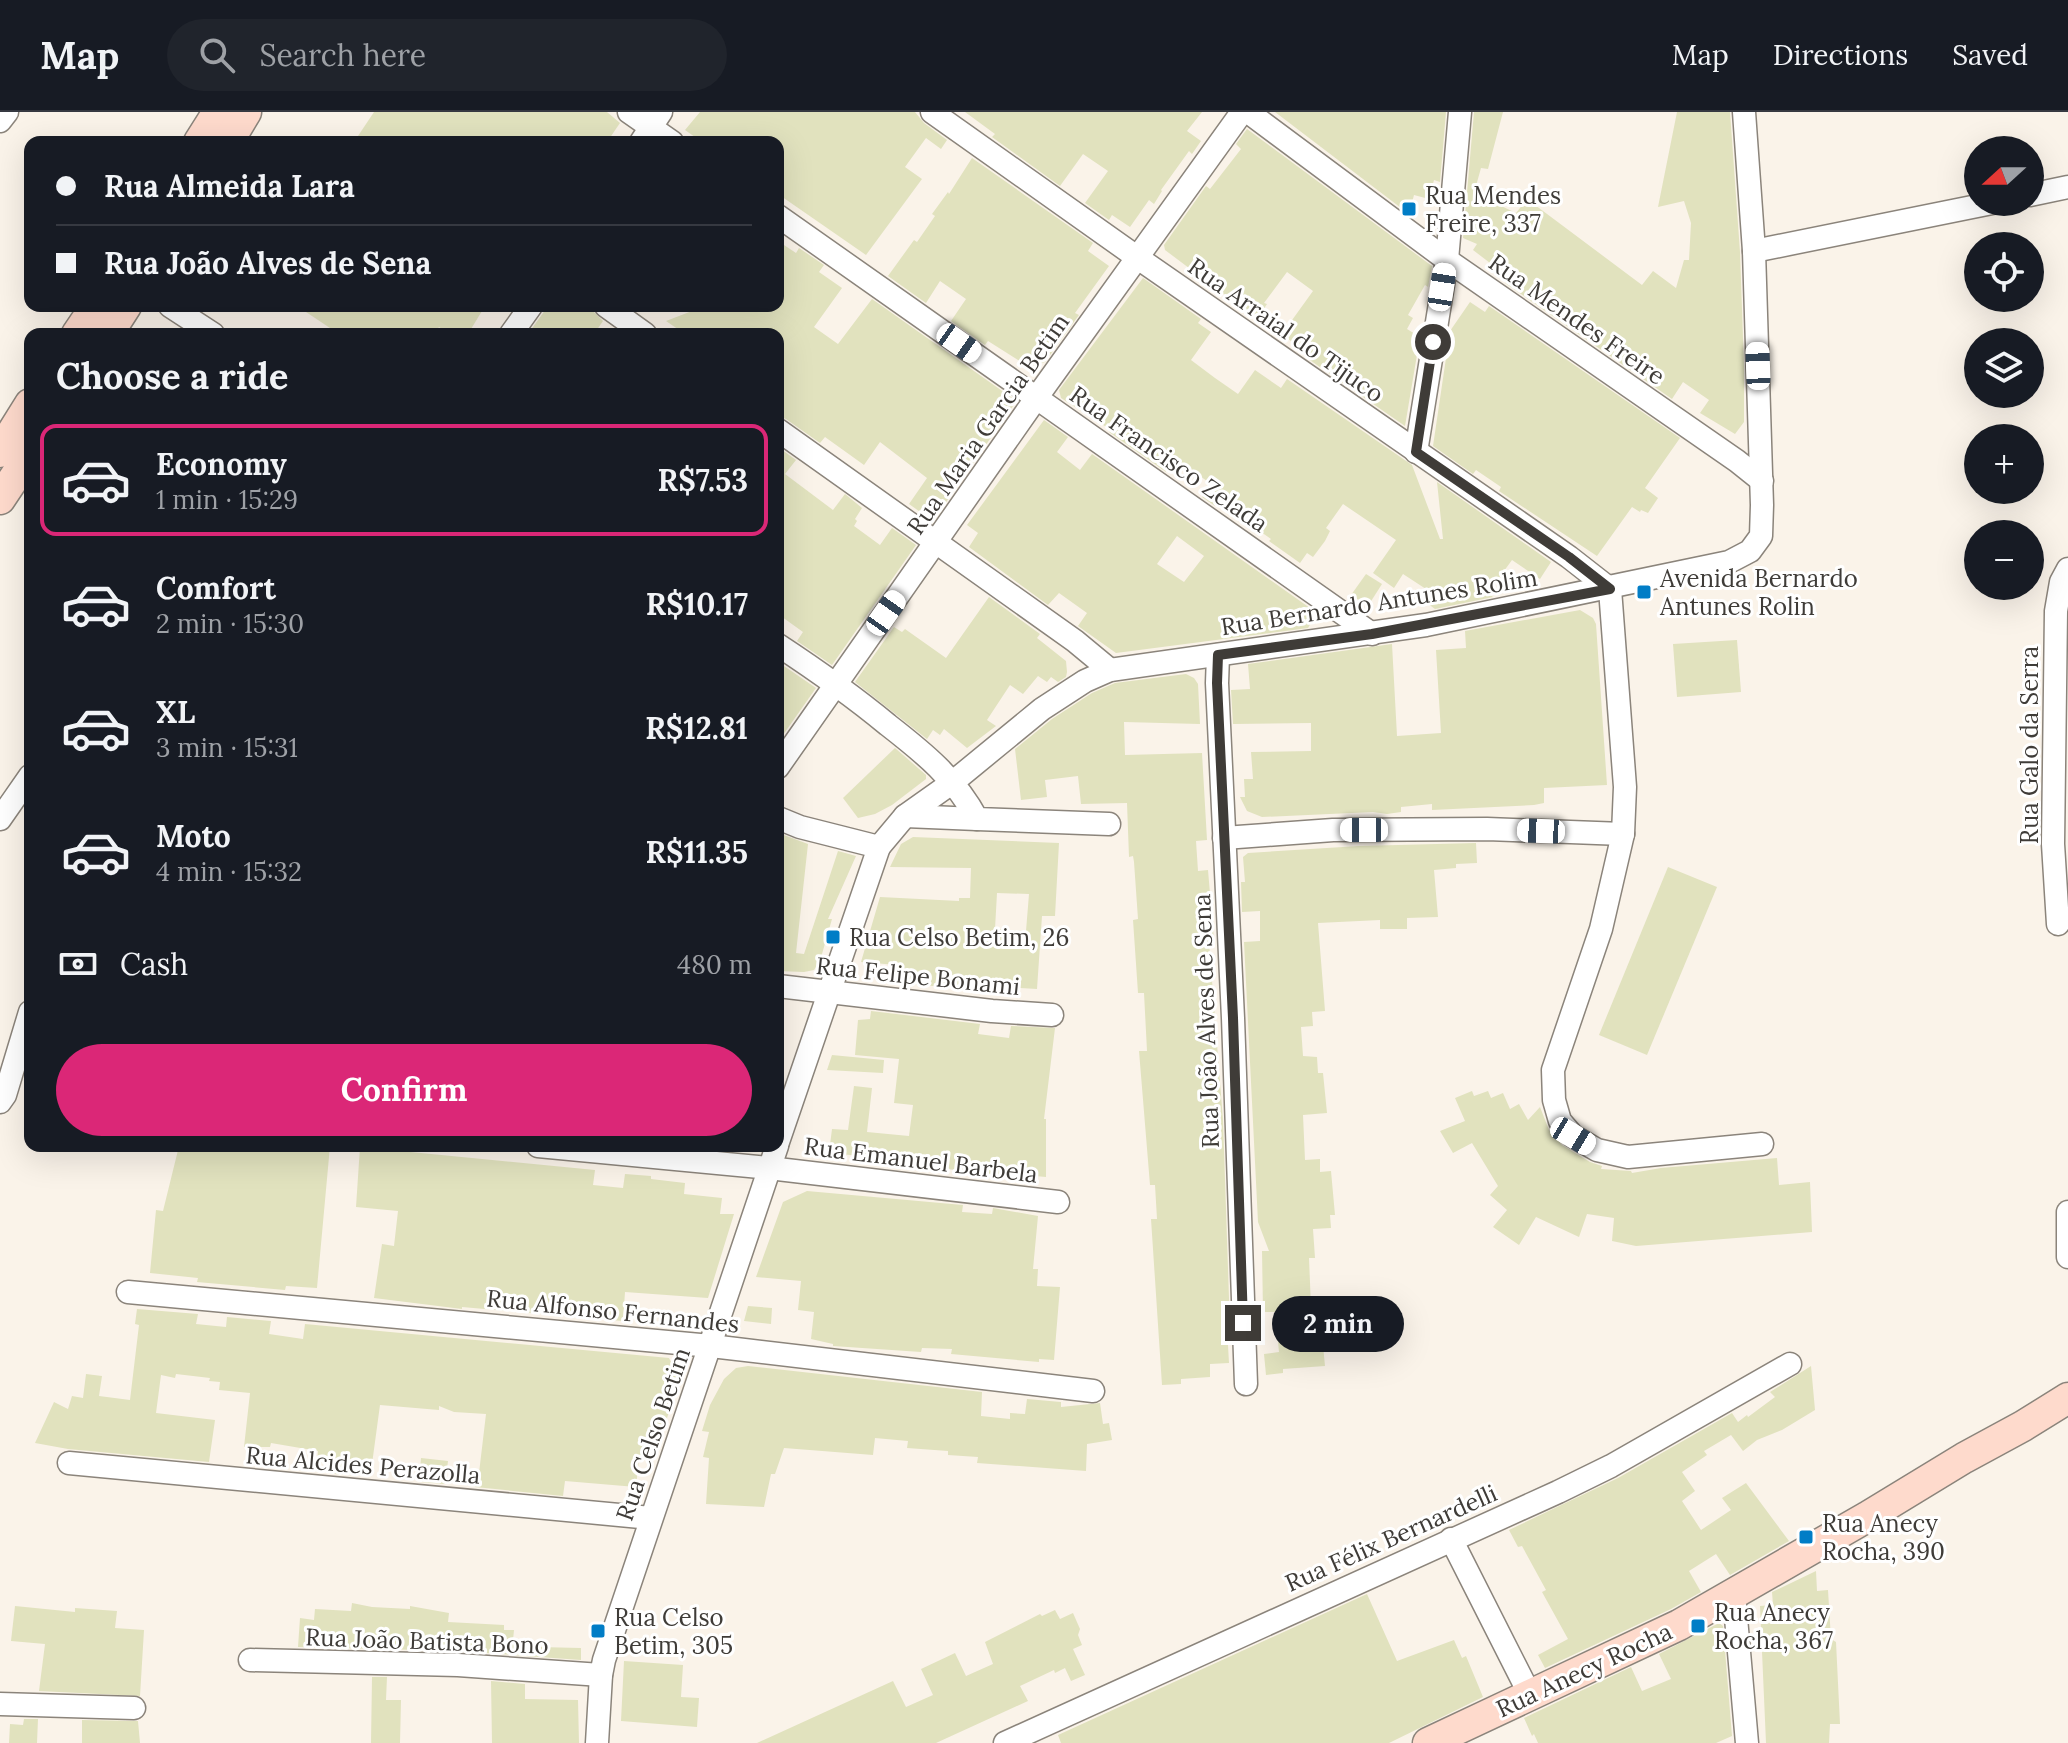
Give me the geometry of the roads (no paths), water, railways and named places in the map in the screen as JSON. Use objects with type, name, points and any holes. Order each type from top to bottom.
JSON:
[{"type":"street","points":[[0,121],[7,112]]},
{"type":"street","points":[[203,136],[218,112]]},
{"type":"street","points":[[232,136],[246,112]]},
{"type":"street","points":[[629,112],[651,127]]},
{"type":"street","name":"Rua Arraial do Tijuco","points":[[932,112],[1569,557],[1610,589]]},
{"type":"street","name":"Rua Maria Garcia Betim","points":[[784,759],[1037,397],[1242,112]]},
{"type":"street","name":"Rua Mendes Freire","points":[[1248,112],[1447,260],[1762,481]]},
{"type":"street","points":[[1416,452],[1447,260],[1460,112]]},
{"type":"street","name":"Rua Bernardo Antunes Rolim","points":[[879,847],[905,816],[953,782],[1042,709],[1085,681],[1110,670],[1372,634],[1610,589],[1729,562],[1750,551],[1761,536],[1762,481],[1754,251],[1744,112]]},
{"type":"street","points":[[2044,192],[2068,187]]},
{"type":"street","points":[[1754,251],[1964,209]]},
{"type":"street","name":"Rua Francisco Zelada","points":[[784,220],[1372,634]]},
{"type":"street","points":[[179,312],[204,328]]},
{"type":"street","points":[[614,312],[637,328]]},
{"type":"street","points":[[0,452],[24,414]]},
{"type":"street","points":[[784,434],[1075,641],[1110,670]]},
{"type":"street","points":[[0,499],[24,463]]},
{"type":"street","name":"Rua Galo da Serra","points":[[2058,924],[2053,844],[2056,611],[2066,578]]},
{"type":"street","points":[[1610,589],[1625,787],[1623,834],[1601,929],[1553,1070],[1554,1100],[1560,1121],[1573,1136],[1597,1150],[1628,1157],[1762,1144]]},
{"type":"street","points":[[784,649],[837,684],[928,756],[953,782],[977,819]]},
{"type":"street","name":"Rua João Alves de Sena","points":[[1218,655],[1246,1384]]},
{"type":"street","points":[[0,819],[24,785]]},
{"type":"street","points":[[905,816],[1109,824]]},
{"type":"street","points":[[784,820],[879,847]]},
{"type":"street","points":[[1224,838],[1349,830],[1487,829],[1623,834]]},
{"type":"street","name":"Rua Celso Betim","points":[[784,1124],[879,847]]},
{"type":"street","name":"Rua Felipe Bonami","points":[[784,987],[1052,1015]]},
{"type":"street","points":[[0,1102],[5,1095],[24,1032]]},
{"type":"street","name":"Rua Emanuel Barbela","points":[[601,1152],[1058,1202]]},
{"type":"street","name":"Rua Celso Betim","points":[[597,1743],[601,1675],[774,1152]]},
{"type":"street","points":[[2068,1212],[2068,1257]]},
{"type":"street","name":"Rua Alfonso Fernandes","points":[[128,1292],[711,1346],[1093,1391]]},
{"type":"street","name":"Rua Félix Bernardelli","points":[[1005,1743],[1558,1492],[1611,1466],[1790,1364]]},
{"type":"street","name":"Rua Anecy Rocha","points":[[1428,1743],[1679,1625],[2068,1398]]},
{"type":"street","name":"Rua Alcides Perazolla","points":[[69,1463],[651,1518]]},
{"type":"street","points":[[1451,1539],[1530,1695]]},
{"type":"street","points":[[1734,1595],[1747,1743]]},
{"type":"street","name":"Rua João Batista Bono","points":[[250,1660],[458,1665],[601,1675]]},
{"type":"street","points":[[0,1704],[134,1708]]},
{"type":"place","name":"Rua Mendes Freire, 337","points":[[1409,209]]},
{"type":"place","name":"Avenida Bernardo Antunes Rolin","points":[[1644,592]]},
{"type":"place","name":"Rua Celso Betim, 26","points":[[833,937]]},
{"type":"place","name":"Rua Anecy Rocha, 390","points":[[1806,1537]]},
{"type":"place","name":"Rua Anecy Rocha, 367","points":[[1698,1626]]},
{"type":"place","name":"Rua Celso Betim, 305","points":[[598,1631]]}]
